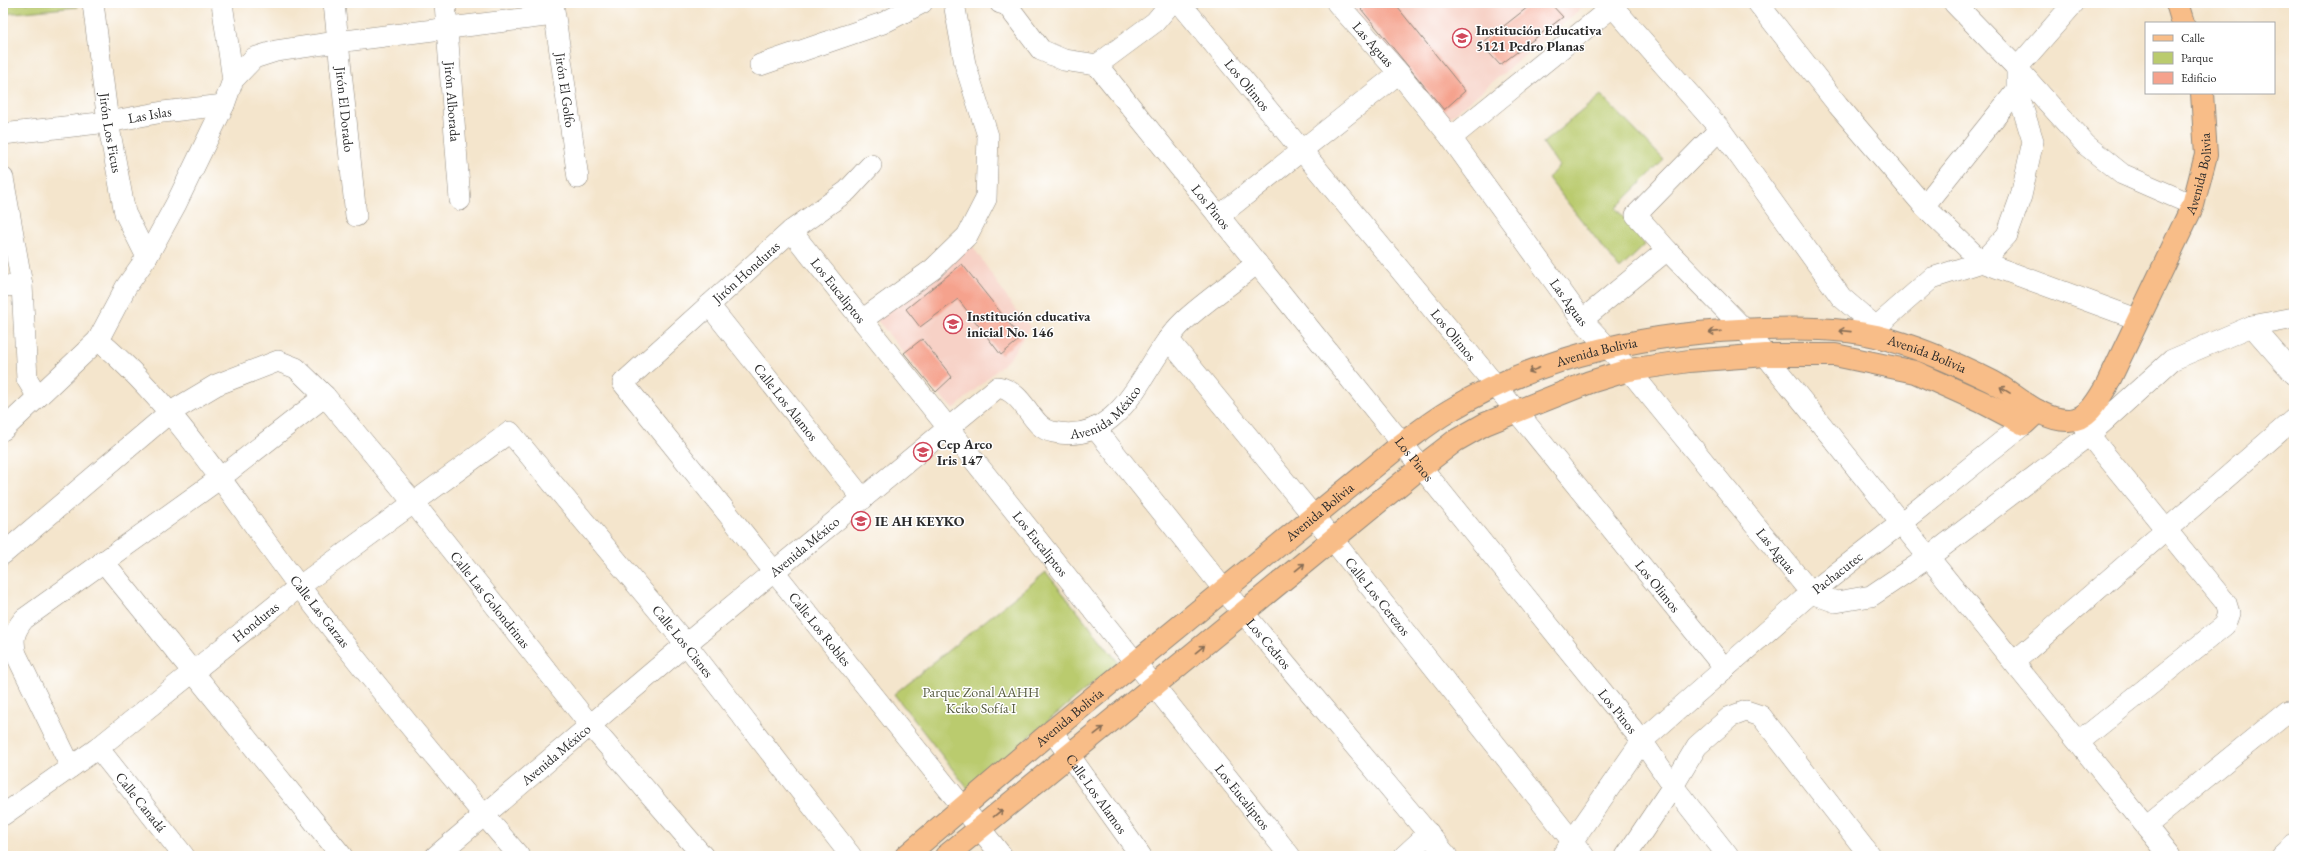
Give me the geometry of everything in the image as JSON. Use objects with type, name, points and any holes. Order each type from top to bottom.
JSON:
[{"type":"main road","points":[[2177,3],[2183,22]]},
{"type":"main road","name":"Avenida Bolivia","points":[[946,856],[1069,754],[1155,686],[1420,468],[1455,441],[1516,410],[1590,382],[1629,370],[1689,361],[1766,355],[1835,355],[1915,372],[1982,402],[2031,417],[2069,420],[2084,427],[2094,405],[2107,386],[2137,319],[2193,205],[2206,156],[2202,94]]},
{"type":"main road","name":"Avenida Bolivia","points":[[906,856],[1052,731],[1225,591],[1402,444],[1449,411],[1496,386],[1538,369],[1610,348],[1676,337],[1745,330],[1812,328],[1876,332],[1992,382],[2031,417]]},
{"type":"street","name":"Jirón Los Ficus","points":[[94,3],[108,122],[126,213],[147,257]]},
{"type":"street","points":[[222,3],[233,80]]},
{"type":"street","name":"Jirón El Dorado","points":[[334,3],[356,216]]},
{"type":"street","name":"Jirón Alborada","points":[[445,3],[460,200]]},
{"type":"street","points":[[760,65],[883,23],[921,3],[927,3]]},
{"type":"street","points":[[862,320],[933,269],[967,236],[986,199],[988,136],[965,64],[954,3]]},
{"type":"street","points":[[1000,3],[1007,5],[1041,50],[1064,60],[1097,65],[1155,22],[1171,3]]},
{"type":"street","name":"Los Olimos","points":[[1180,3],[1516,410],[1725,669]]},
{"type":"street","name":"Las Aguas","points":[[1337,3],[1399,73],[1451,138],[1582,320],[1610,348],[1629,370],[1811,593]]},
{"type":"street","points":[[1758,3],[1838,105],[1924,206],[1982,262],[2137,319]]},
{"type":"street","points":[[1954,3],[2017,68],[2086,145],[2122,174],[2193,205]]},
{"type":"street","points":[[1451,138],[1615,5],[1720,129],[1841,297],[1876,332],[1932,278],[1982,262],[2007,235],[2021,196],[2033,141],[2017,90],[2017,68],[2074,3]]},
{"type":"street","points":[[3,430],[98,340],[126,288],[147,257],[224,105],[233,80],[254,58],[276,51],[448,28],[554,9]]},
{"type":"street","name":"Jirón El Golfo","points":[[554,9],[578,178]]},
{"type":"street","name":"Los Pinos","points":[[1097,65],[1420,468],[1642,741],[1673,786],[1728,856]]},
{"type":"street","points":[[1219,216],[1399,73]]},
{"type":"street","points":[[1924,206],[2017,90]]},
{"type":"street","name":"Las Islas","points":[[3,134],[108,122],[163,112],[224,105]]},
{"type":"street","points":[[1720,129],[1636,215],[1666,250],[1745,330],[1766,355],[2170,856]]},
{"type":"street","name":"Jirón Honduras","points":[[623,382],[791,231],[847,191],[871,165]]},
{"type":"street","points":[[3,178],[12,286],[27,379],[38,398]]},
{"type":"street","name":"Los Eucaliptos","points":[[791,231],[1290,856]]},
{"type":"street","points":[[1582,320],[1666,250]]},
{"type":"street","name":"Avenida México","points":[[436,856],[686,644],[998,387],[1007,389],[1017,396],[1040,424],[1051,432],[1082,432],[1095,428],[1119,412],[1128,401],[1168,339],[1183,322],[1257,263]]},
{"type":"street","name":"Calle Los Alamos","points":[[709,305],[863,499]]},
{"type":"street","points":[[1811,593],[1836,602],[1871,596],[1929,557],[2084,427],[2172,360],[2252,326],[2294,318]]},
{"type":"street","points":[[2252,326],[2294,374]]},
{"type":"street","name":"Calle Los Cerezos","points":[[1168,339],[1333,540],[1573,851]]},
{"type":"street","name":"Calle Las Garzas","points":[[98,340],[125,363],[169,413],[300,586],[484,816],[519,856]]},
{"type":"street","name":"Calle Las Golondrinas","points":[[3,554],[169,413],[216,385],[278,360],[288,364],[325,396],[413,502],[590,725],[703,856]]},
{"type":"street","name":"Calle Los Robles","points":[[623,382],[1002,856]]},
{"type":"street","points":[[71,767],[16,654],[12,641],[16,629],[24,619],[219,479],[325,396]]},
{"type":"street","name":"Pachacutec","points":[[1573,851],[1642,741],[1811,593],[1902,524],[2031,417]]},
{"type":"street","points":[[2014,662],[2294,419]]},
{"type":"street","points":[[2079,742],[2225,625],[2229,613],[2226,603],[2084,427]]},
{"type":"street","name":"Los Cedros","points":[[1095,428],[1225,591],[1447,856]]},
{"type":"street","name":"Honduras","points":[[3,815],[98,748],[192,671],[300,586],[510,432]]},
{"type":"street","name":"Calle Los Cisnes","points":[[510,432],[686,644],[851,856]]},
{"type":"street","points":[[103,561],[342,856]]},
{"type":"street","points":[[1626,856],[1673,786],[1697,746],[1730,717],[1746,711],[1761,716],[1870,856]]},
{"type":"street","points":[[2146,826],[2288,711]]},
{"type":"street","name":"Calle Los Alamos","points":[[1052,731],[1141,856]]},
{"type":"street","name":"Calle Canadá","points":[[98,748],[184,856]]},
{"type":"street","points":[[1404,856],[1429,833]]},
{"type":"street","points":[[2282,856],[2294,845]]},
{"type":"shaded area","name":"Institución Educativa 5121 Pedro Planas","points":[[1350,3],[1588,3],[1449,118],[1442,117]]},
{"type":"shaded area","name":"Institución educativa inicial No. 146","points":[[972,245],[1011,304],[1030,327],[1010,358],[954,409],[936,392],[877,320]]},
{"type":"green space","points":[[3,3],[76,3],[77,7],[3,14]]},
{"type":"green space","points":[[1601,95],[1664,160],[1616,208],[1645,245],[1620,269],[1548,178],[1559,166],[1543,143]]},
{"type":"green space","name":"Parque Zonal AAHH Keiko Sofía I","points":[[1046,572],[1118,662],[968,789],[894,694]]},
{"type":"building","points":[[1368,3],[1394,3],[1465,91],[1444,110],[1361,9]]},
{"type":"building","points":[[1533,3],[1550,3],[1563,17],[1500,65],[1481,44]]},
{"type":"building","points":[[962,264],[1021,338],[1001,355],[958,299],[920,327],[906,309]]},
{"type":"building","points":[[922,339],[952,377],[936,392],[904,353]]},
{"type":"place","name":"Institución Educativa 5121 Pedro Planas","points":[[1462,38]]},
{"type":"place","name":"Institución educativa inicial No. 146","points":[[953,324]]},
{"type":"place","name":"Cep Arco Iris 147","points":[[923,452]]},
{"type":"place","name":"IE AH KEYKO","points":[[861,521]]}]
